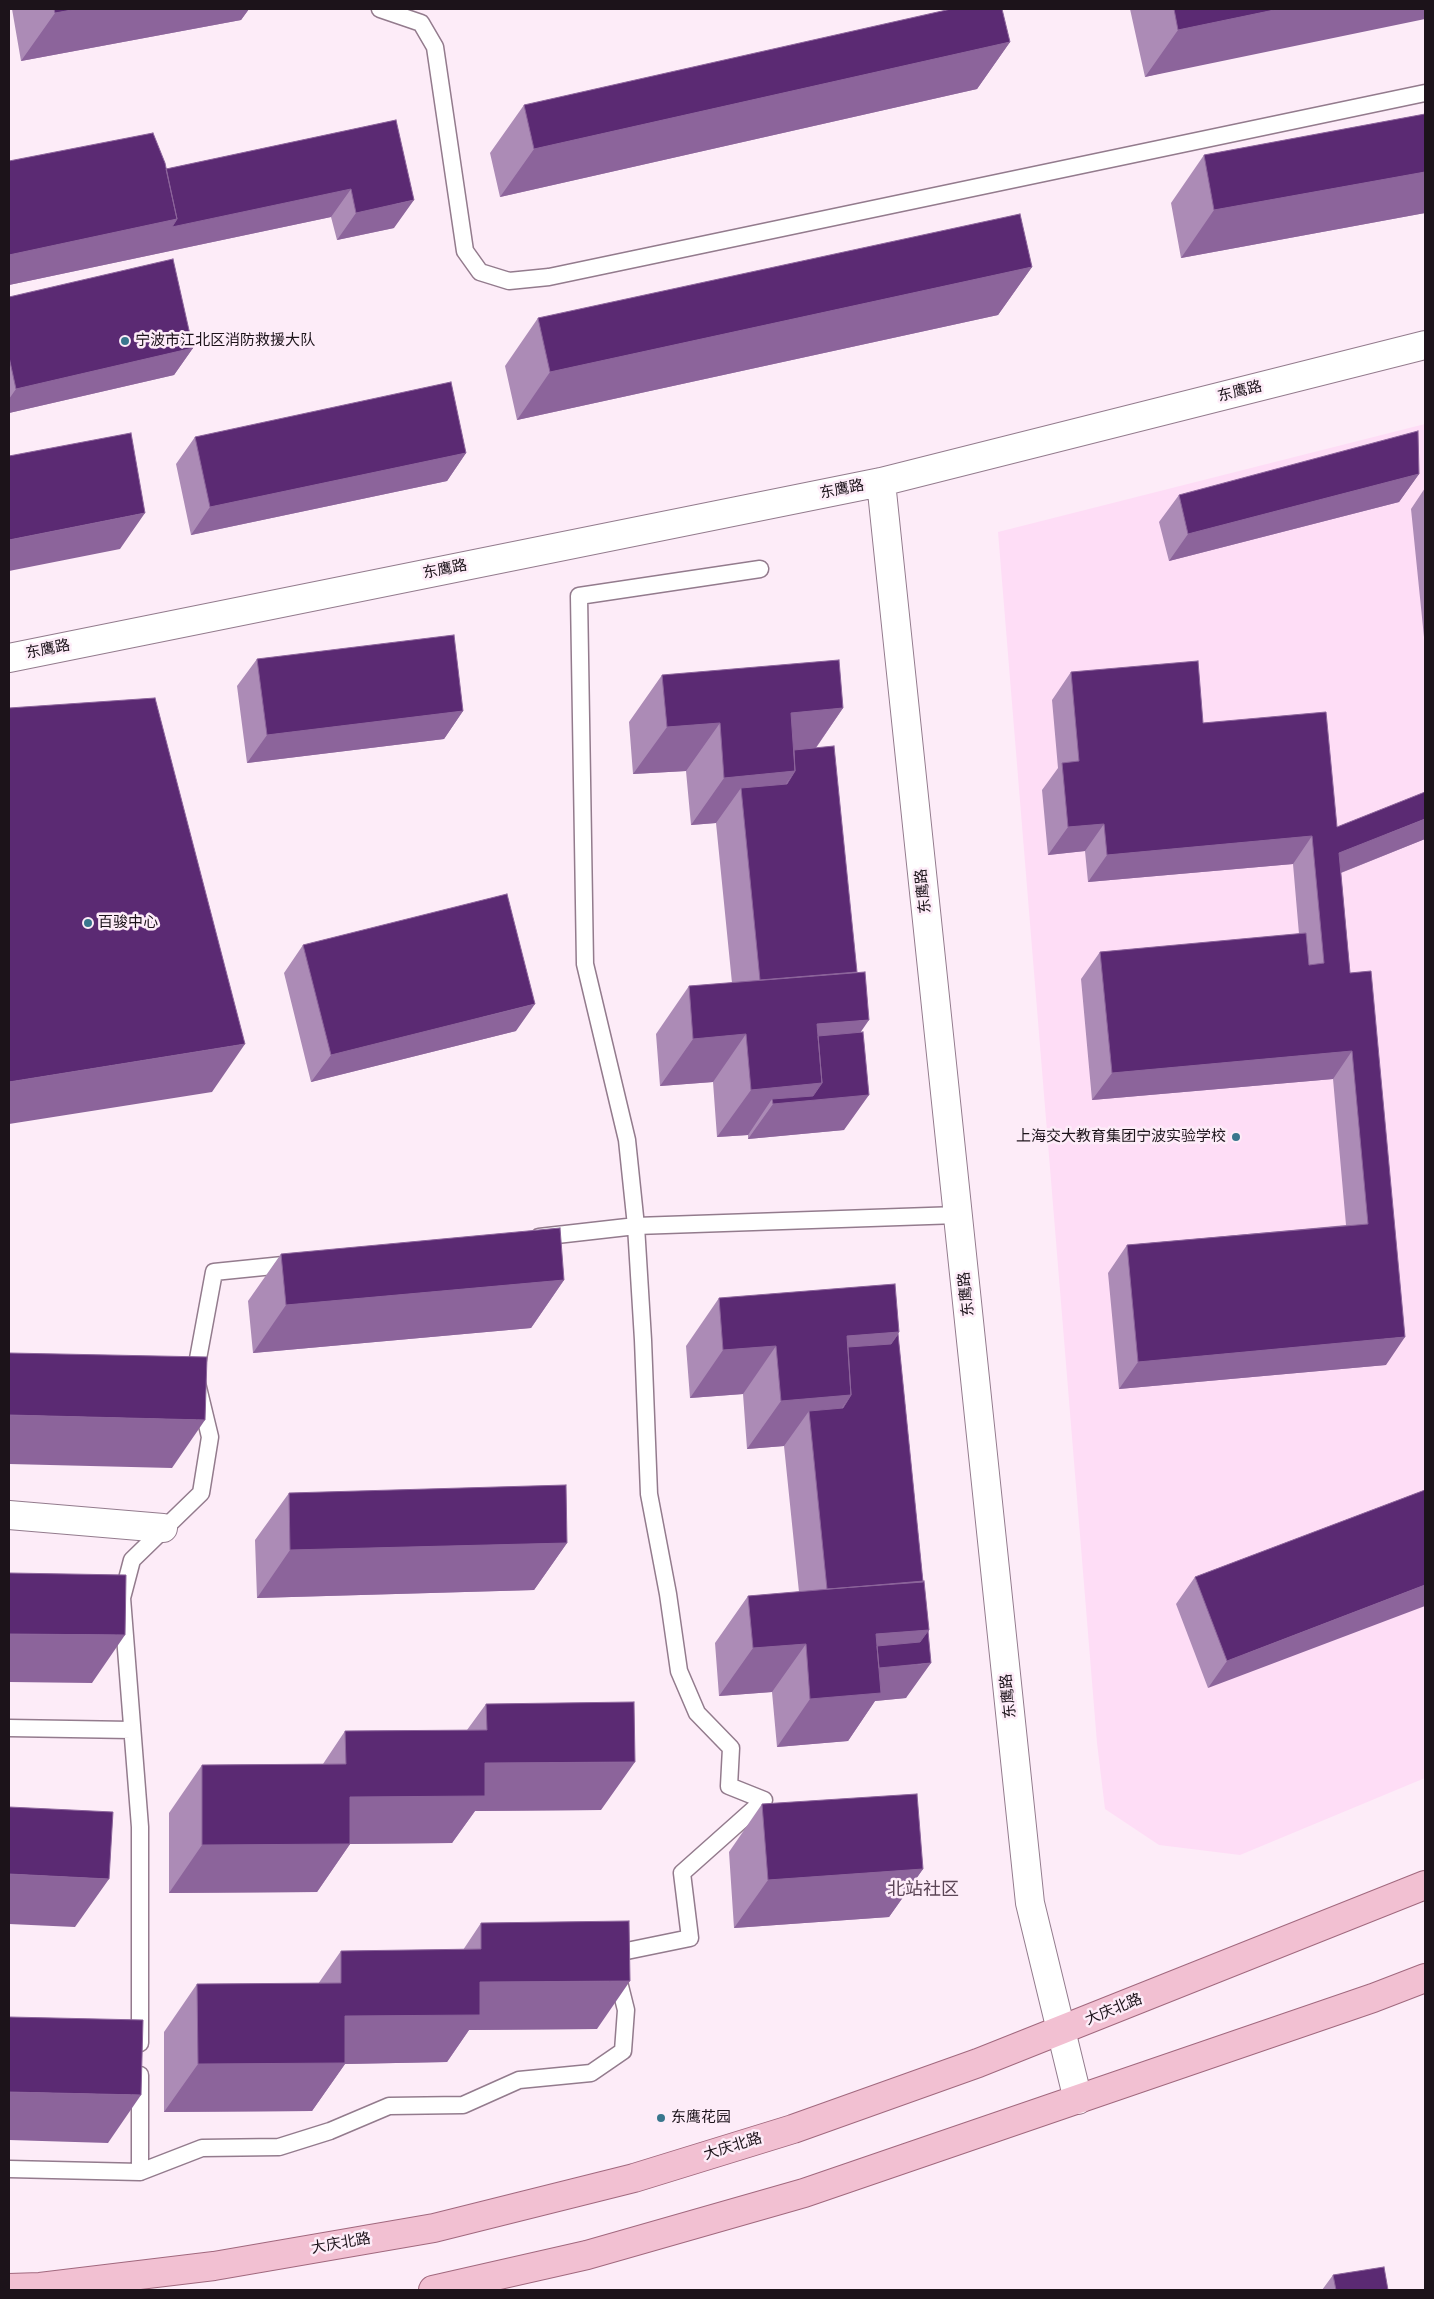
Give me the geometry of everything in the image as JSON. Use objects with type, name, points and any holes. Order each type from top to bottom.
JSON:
[{"type":"main road","name":"大庆北路","points":[[9,2288],[40,2287],[214,2266],[434,2228],[634,2178],[793,2128],[1060,2031],[1425,1885]]},
{"type":"main road","points":[[433,2290],[587,2255],[804,2193],[1373,1998],[1425,1978]]},
{"type":"street","name":"东鹰路","points":[[9,658],[881,482],[1425,345]]},
{"type":"street","name":"东鹰路","points":[[881,482],[1030,1903],[1078,2100]]},
{"type":"street","points":[[9,1515],[163,1528]]},
{"type":"lane","points":[[380,9],[422,23],[435,47],[465,252],[480,272],[508,281],[549,277],[1425,94]]},
{"type":"lane","points":[[9,2169],[140,2172],[202,2148],[279,2147],[330,2131],[389,2106],[463,2105],[519,2080],[590,2073],[623,2052],[626,2010],[612,1954],[690,1938],[682,1873],[764,1800],[729,1786],[731,1748],[697,1712],[679,1671],[668,1594],[649,1494],[636,1226],[627,1140],[585,964],[580,596],[760,569]]},
{"type":"lane","points":[[528,1238],[636,1226],[958,1215]]},
{"type":"lane","points":[[140,2172],[140,1827],[122,1598],[132,1560],[201,1493],[210,1437],[195,1375],[214,1272],[312,1262]]},
{"type":"lane","points":[[175,1374],[195,1375]]},
{"type":"lane","points":[[9,1728],[131,1730]]},
{"type":"lane","points":[[121,2028],[140,2028]]},
{"type":"shaded area","name":"上海交大教育集团宁波实验学校","points":[[1425,424],[1425,1778],[1240,1855],[1159,1845],[1105,1809],[1097,1743],[998,532]]},
{"type":"building","points":[[54,9],[77,9],[55,13]]},
{"type":"building","points":[[951,9],[1002,9],[1010,42],[534,149],[524,105]]},
{"type":"building","points":[[1174,9],[1279,9],[1178,30]]},
{"type":"building","points":[[1425,114],[1425,172],[1214,210],[1204,155]]},
{"type":"building","points":[[396,120],[414,200],[356,213],[351,189],[172,227],[177,219],[166,169]]},
{"type":"building","points":[[153,133],[165,163],[177,219],[9,255],[9,161]]},
{"type":"building","points":[[1020,214],[1032,267],[550,372],[538,318]]},
{"type":"building","points":[[173,259],[193,348],[16,389],[9,357],[9,297]]},
{"type":"building","points":[[451,382],[466,453],[210,507],[195,437]]},
{"type":"building","points":[[1418,431],[1419,474],[1188,534],[1179,495]]},
{"type":"building","points":[[131,433],[145,513],[9,540],[9,456]]},
{"type":"building","points":[[454,635],[463,711],[267,735],[257,659]]},
{"type":"building","points":[[839,660],[843,708],[791,713],[795,771],[724,778],[720,723],[667,727],[662,675]]},
{"type":"building","points":[[1198,661],[1203,723],[1326,712],[1337,827],[1425,792],[1425,819],[1339,853],[1350,973],[1371,971],[1405,1337],[1138,1362],[1127,1245],[1368,1224],[1352,1051],[1112,1073],[1100,952],[1306,933],[1309,965],[1324,963],[1312,836],[1107,855],[1104,824],[1068,827],[1062,763],[1079,761],[1071,672]]},
{"type":"building","name":"百骏中心","points":[[155,698],[245,1044],[9,1082],[9,708]]},
{"type":"building","points":[[834,746],[857,972],[760,980],[741,788],[787,784],[795,771],[794,750]]},
{"type":"building","points":[[507,894],[535,1004],[331,1055],[303,945]]},
{"type":"building","points":[[865,972],[869,1020],[817,1024],[822,1083],[751,1090],[746,1034],[693,1039],[689,986]]},
{"type":"building","points":[[863,1032],[869,1095],[773,1104],[772,1099],[813,1096],[822,1083],[818,1036]]},
{"type":"building","points":[[560,1228],[564,1280],[286,1305],[281,1254]]},
{"type":"building","points":[[895,1284],[899,1332],[847,1336],[851,1395],[781,1401],[776,1346],[723,1350],[719,1298]]},
{"type":"building","points":[[898,1334],[923,1582],[827,1589],[809,1411],[843,1408],[851,1395],[848,1347],[891,1344]]},
{"type":"building","points":[[9,1353],[207,1357],[205,1420],[9,1415]]},
{"type":"building","points":[[566,1485],[567,1543],[290,1550],[289,1493]]},
{"type":"building","points":[[1425,1490],[1425,1585],[1227,1661],[1195,1577]]},
{"type":"building","points":[[9,1573],[126,1575],[125,1635],[9,1634]]},
{"type":"building","points":[[924,1581],[929,1630],[876,1634],[881,1693],[810,1699],[806,1644],[753,1648],[748,1596]]},
{"type":"building","points":[[928,1631],[931,1663],[879,1668],[877,1646],[920,1642]]},
{"type":"building","points":[[634,1702],[635,1762],[485,1763],[485,1796],[350,1797],[350,1844],[202,1845],[202,1765],[346,1764],[345,1731],[487,1730],[486,1704]]},
{"type":"building","points":[[917,1794],[923,1869],[768,1880],[762,1804]]},
{"type":"building","points":[[9,1807],[113,1812],[109,1879],[9,1874]]},
{"type":"building","points":[[629,1921],[630,1981],[480,1982],[480,2015],[345,2016],[345,2063],[198,2064],[197,1984],[341,1983],[341,1951],[481,1949],[481,1923]]},
{"type":"building","points":[[9,2017],[143,2020],[141,2095],[9,2092]]},
{"type":"building","points":[[1384,2267],[1388,2290],[1336,2290],[1333,2275]]},
{"type":"place","name":"宁波市江北区消防救援大队","points":[[125,341]]},
{"type":"place","name":"百骏中心","points":[[88,923]]},
{"type":"place","name":"上海交大教育集团宁波实验学校","points":[[1236,1137]]},
{"type":"place","name":"东鹰花园","points":[[661,2118]]},
{"type":"district","name":"北站社区","points":[[923,1890]]}]
